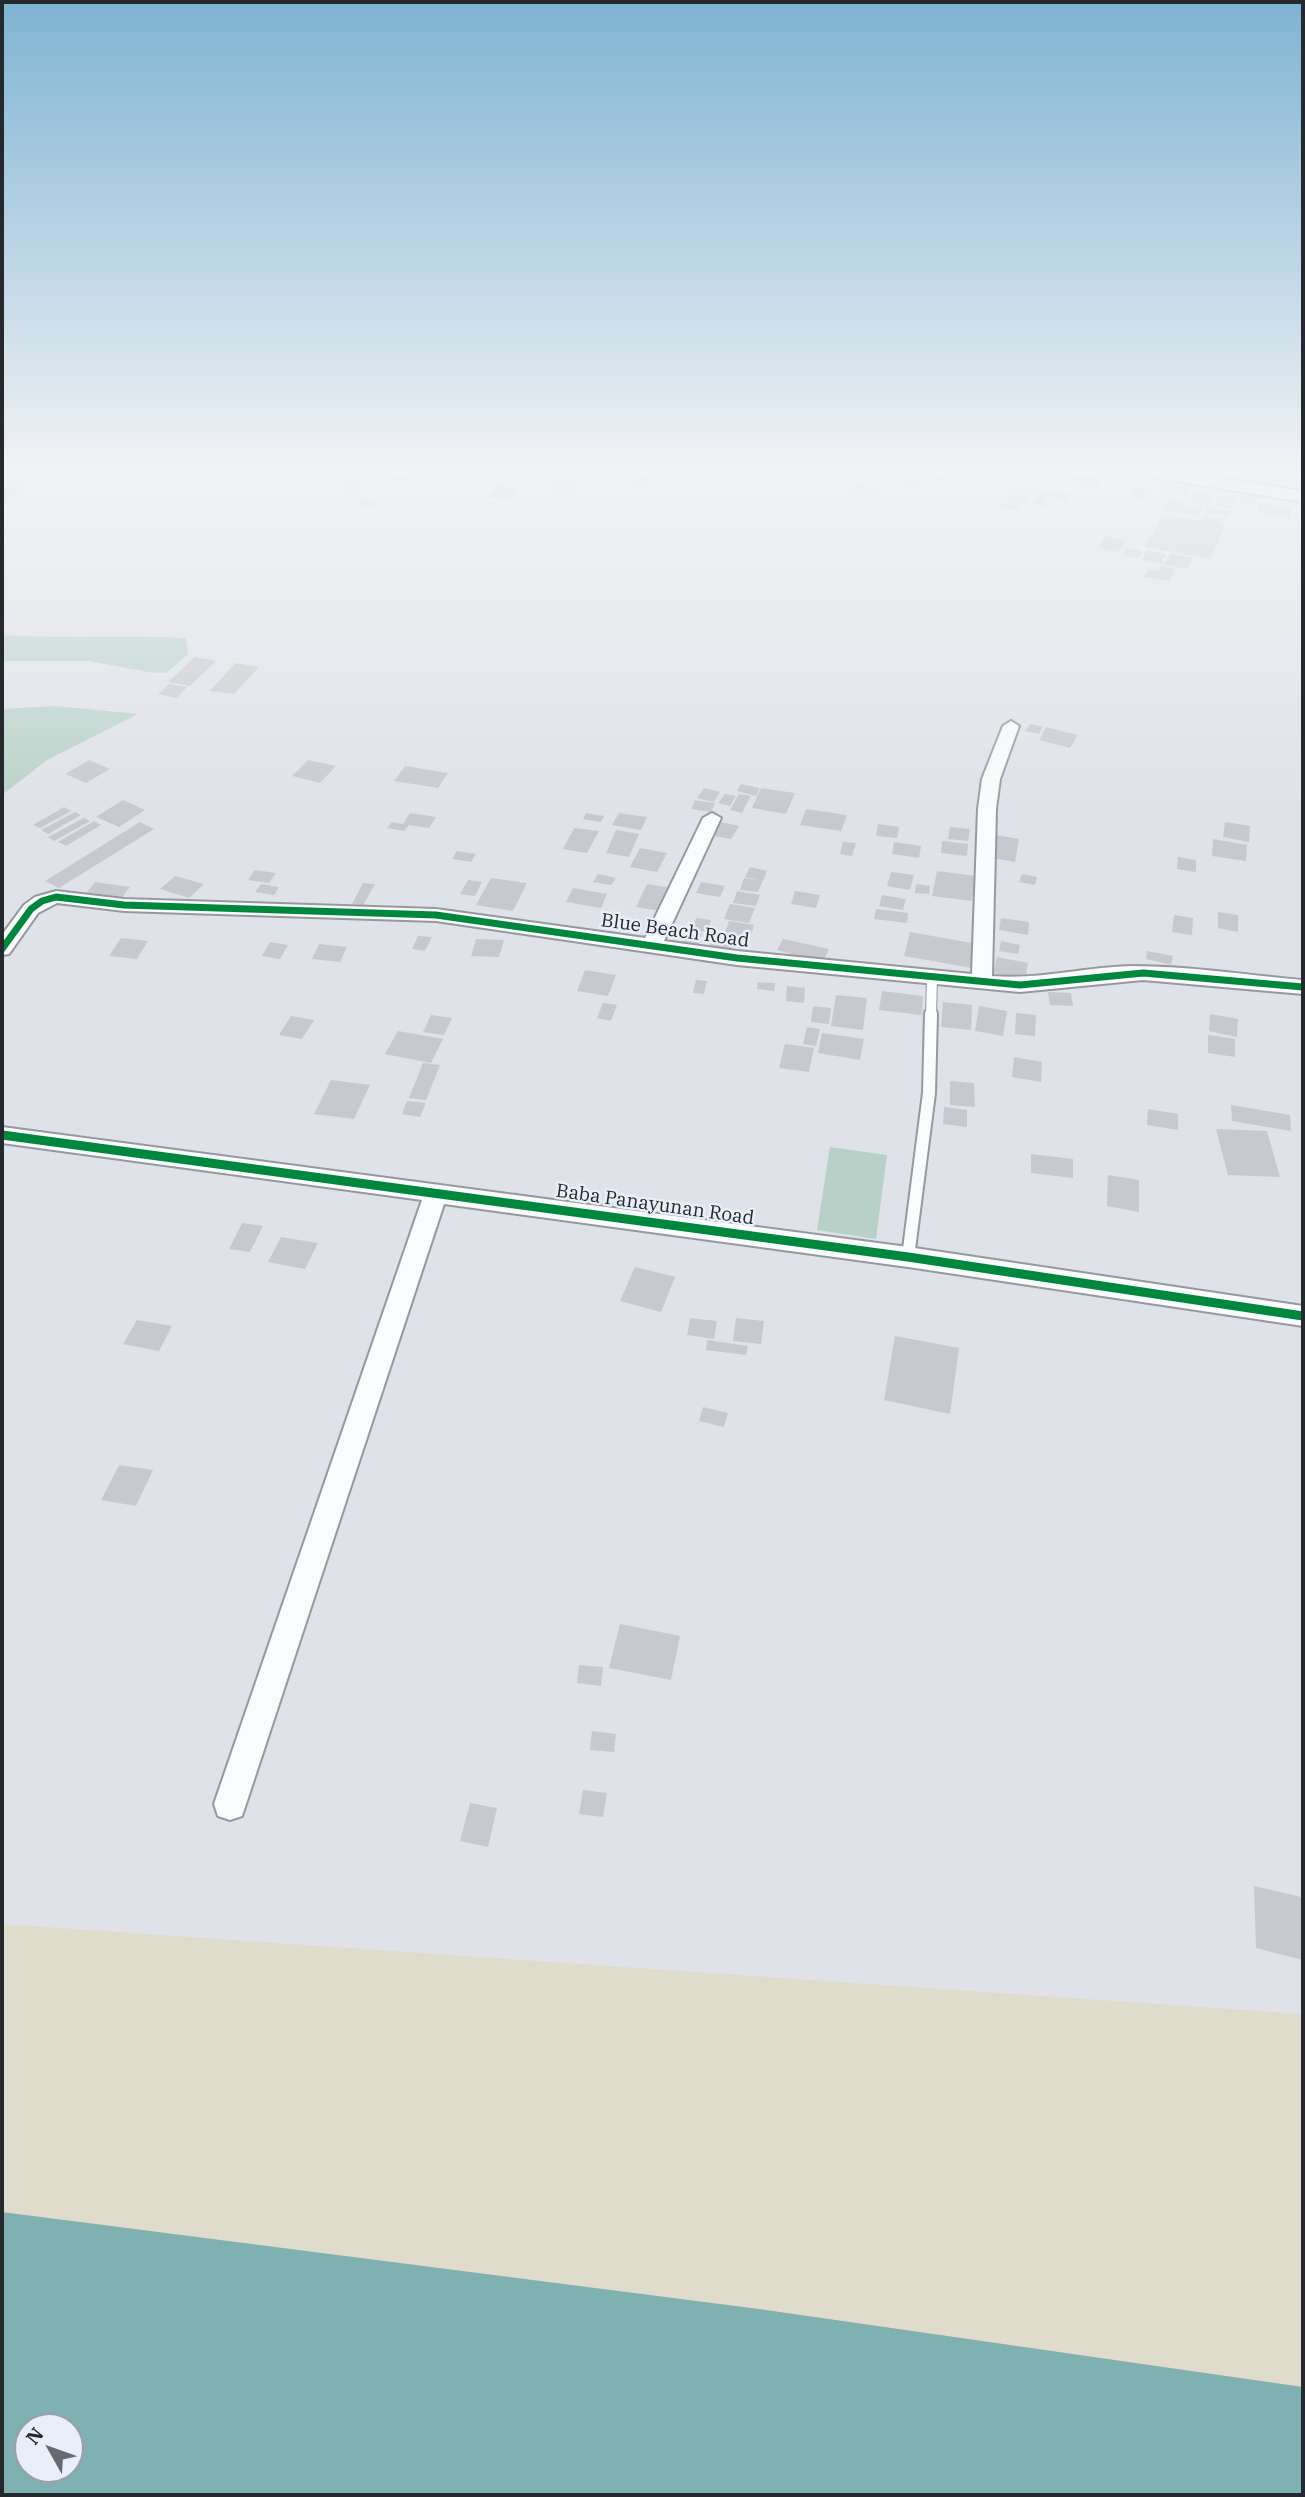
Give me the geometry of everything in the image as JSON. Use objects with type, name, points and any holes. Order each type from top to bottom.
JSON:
[{"type":"street","points":[[982,982],[987,809],[991,779],[1011,726]]},
{"type":"street","points":[[652,945],[712,818]]},
{"type":"street","name":"Blue Beach Road","points":[[2,949],[31,909],[42,901],[56,897],[124,905],[436,915],[737,958],[1020,985],[1055,984],[1095,975],[1144,972],[1303,988]]},
{"type":"street","name":"Baba Panayunan Road","points":[[2,1135],[908,1256],[1303,1317]]},
{"type":"street","points":[[230,1804],[436,1193]]},
{"type":"lane","points":[[908,1256],[929,1093],[932,977]]},
{"type":"green space","points":[[2,635],[186,638],[188,654],[166,673],[89,661],[2,661]]},
{"type":"green space","points":[[56,706],[138,714],[47,760],[2,795],[2,709]]},
{"type":"green space","points":[[830,1147],[887,1155],[876,1239],[817,1230]]},
{"type":"sand","points":[[2,1924],[1303,2014],[1303,2388],[2,2212]]},
{"type":"water","points":[[2,2212],[759,2309],[1303,2387],[1303,2495],[2,2495]]},
{"type":"building","points":[[195,657],[216,661],[190,686],[168,682]]},
{"type":"building","points":[[235,663],[259,667],[234,694],[210,691]]},
{"type":"building","points":[[169,684],[187,687],[176,698],[158,694]]},
{"type":"building","points":[[1030,724],[1043,727],[1039,734],[1025,731]]},
{"type":"building","points":[[1046,727],[1078,735],[1070,748],[1039,740]]},
{"type":"building","points":[[89,760],[110,769],[86,783],[65,774]]},
{"type":"building","points":[[308,760],[336,766],[320,783],[292,776]]},
{"type":"building","points":[[405,766],[448,773],[438,788],[394,781]]},
{"type":"building","points":[[741,784],[760,788],[756,796],[737,791]]},
{"type":"building","points":[[704,788],[720,792],[714,802],[697,798]]},
{"type":"building","points":[[761,788],[795,793],[786,814],[752,808]]},
{"type":"building","points":[[725,794],[736,796],[730,806],[718,803]]},
{"type":"building","points":[[739,794],[751,796],[742,813],[730,810]]},
{"type":"building","points":[[123,800],[145,810],[119,827],[96,817]]},
{"type":"building","points":[[695,800],[715,803],[711,812],[691,809]]},
{"type":"building","points":[[64,807],[71,811],[40,828],[33,825]]},
{"type":"building","points":[[806,809],[847,815],[841,831],[800,825]]},
{"type":"building","points":[[75,812],[81,815],[48,834],[41,830]]},
{"type":"building","points":[[410,813],[436,817],[429,828],[409,825],[404,831],[387,828],[392,822],[403,824]]},
{"type":"building","points":[[586,813],[604,816],[601,822],[583,819]]},
{"type":"building","points":[[619,813],[647,817],[641,830],[612,825]]},
{"type":"building","points":[[84,818],[90,821],[54,841],[48,837]]},
{"type":"building","points":[[94,821],[101,825],[66,846],[58,842]]},
{"type":"building","points":[[140,822],[154,829],[59,888],[45,881]]},
{"type":"building","points":[[721,822],[739,826],[731,839],[713,836]]},
{"type":"building","points":[[1225,822],[1250,826],[1249,842],[1223,837]]},
{"type":"building","points":[[878,824],[899,827],[897,838],[876,836]]},
{"type":"building","points":[[950,827],[970,829],[968,841],[948,839]]},
{"type":"building","points":[[574,828],[599,831],[587,853],[563,849]]},
{"type":"building","points":[[616,830],[639,834],[629,857],[606,853]]},
{"type":"building","points":[[996,835],[1019,839],[1015,862],[992,858]]},
{"type":"building","points":[[1213,839],[1247,845],[1246,861],[1212,856]]},
{"type":"building","points":[[942,841],[968,844],[967,856],[941,853]]},
{"type":"building","points":[[843,842],[856,843],[852,856],[840,854]]},
{"type":"building","points":[[894,842],[921,846],[919,858],[892,854]]},
{"type":"building","points":[[640,848],[667,853],[657,872],[630,867]]},
{"type":"building","points":[[457,851],[476,854],[471,862],[452,859]]},
{"type":"building","points":[[1178,857],[1196,860],[1196,872],[1177,869]]},
{"type":"building","points":[[750,867],[767,871],[758,892],[740,890],[744,878],[759,880],[745,877]]},
{"type":"building","points":[[255,870],[276,873],[269,883],[248,880]]},
{"type":"building","points":[[937,871],[976,876],[972,901],[932,896]]},
{"type":"building","points":[[891,872],[914,875],[910,890],[887,886]]},
{"type":"building","points":[[598,874],[616,878],[611,885],[593,882]]},
{"type":"building","points":[[1022,874],[1037,877],[1035,885],[1019,882]]},
{"type":"building","points":[[175,876],[204,884],[189,898],[160,889]]},
{"type":"building","points":[[491,878],[527,883],[513,911],[476,905]]},
{"type":"building","points":[[468,880],[482,882],[475,896],[460,894]]},
{"type":"building","points":[[95,882],[130,887],[117,904],[81,900]]},
{"type":"building","points":[[701,882],[725,886],[720,897],[696,893]]},
{"type":"building","points":[[363,883],[375,884],[363,905],[352,904]]},
{"type":"building","points":[[261,884],[279,887],[274,895],[255,892]]},
{"type":"building","points":[[647,884],[671,888],[660,911],[636,907]]},
{"type":"building","points":[[916,884],[930,886],[929,894],[915,893]]},
{"type":"building","points":[[573,888],[607,894],[601,908],[566,902]]},
{"type":"building","points":[[737,891],[760,895],[756,906],[733,903]]},
{"type":"building","points":[[795,891],[820,895],[816,908],[791,904]]},
{"type":"building","points":[[882,895],[906,899],[903,910],[879,906]]},
{"type":"building","points":[[730,904],[755,908],[749,923],[724,919]]},
{"type":"building","points":[[876,909],[908,913],[907,923],[874,919]]},
{"type":"building","points":[[1218,912],[1238,915],[1238,932],[1218,928]]},
{"type":"building","points":[[1174,915],[1193,918],[1192,935],[1172,932]]},
{"type":"building","points":[[696,918],[711,920],[707,932],[692,930]]},
{"type":"building","points":[[1001,918],[1029,922],[1028,935],[999,930]]},
{"type":"building","points":[[729,921],[754,925],[749,941],[734,939],[730,951],[708,948],[713,936],[723,938]]},
{"type":"building","points":[[686,930],[702,933],[698,947],[681,944]]},
{"type":"building","points":[[910,932],[977,944],[972,968],[904,956]]},
{"type":"building","points":[[418,936],[432,937],[425,951],[412,949]]},
{"type":"building","points":[[121,938],[148,941],[137,959],[109,956]]},
{"type":"building","points":[[476,939],[504,940],[499,957],[471,956]]},
{"type":"building","points":[[783,939],[829,949],[823,962],[777,950]]},
{"type":"building","points":[[1001,941],[1020,945],[1018,954],[999,951]]},
{"type":"building","points":[[270,942],[288,945],[280,959],[262,956]]},
{"type":"building","points":[[319,944],[347,947],[340,962],[312,959]]},
{"type":"building","points":[[1147,951],[1173,956],[1171,965],[1146,959]]},
{"type":"building","points":[[997,957],[1028,963],[1025,979],[993,973]]},
{"type":"building","points":[[585,970],[616,975],[608,996],[577,991]]},
{"type":"building","points":[[696,980],[707,981],[704,994],[693,993]]},
{"type":"building","points":[[758,982],[775,983],[774,991],[757,989]]},
{"type":"building","points":[[787,986],[805,988],[804,1003],[786,1001]]},
{"type":"building","points":[[882,991],[923,996],[922,1015],[879,1010]]},
{"type":"building","points":[[1048,992],[1071,993],[1073,1006],[1050,1005]]},
{"type":"building","points":[[836,995],[867,998],[863,1030],[831,1026]]},
{"type":"building","points":[[943,1002],[972,1005],[971,1030],[941,1027]]},
{"type":"building","points":[[603,1003],[617,1005],[611,1021],[597,1018]]},
{"type":"building","points":[[813,1006],[831,1008],[829,1024],[811,1022]]},
{"type":"building","points":[[979,1006],[1007,1011],[1003,1036],[975,1031]]},
{"type":"building","points":[[1016,1013],[1036,1015],[1035,1036],[1015,1034]]},
{"type":"building","points":[[1210,1014],[1238,1019],[1237,1037],[1209,1031]]},
{"type":"building","points":[[431,1015],[452,1018],[444,1035],[423,1032]]},
{"type":"building","points":[[291,1016],[314,1020],[302,1039],[279,1035]]},
{"type":"building","points":[[807,1027],[820,1029],[816,1046],[803,1044]]},
{"type":"building","points":[[398,1031],[443,1039],[431,1063],[385,1054]]},
{"type":"building","points":[[822,1033],[864,1039],[860,1060],[818,1053]]},
{"type":"building","points":[[1208,1035],[1235,1039],[1235,1057],[1208,1053]]},
{"type":"building","points":[[785,1044],[814,1048],[809,1072],[779,1068]]},
{"type":"building","points":[[1014,1057],[1042,1062],[1041,1082],[1012,1077]]},
{"type":"building","points":[[423,1063],[440,1065],[426,1100],[409,1098]]},
{"type":"building","points":[[331,1080],[370,1085],[354,1119],[314,1114]]},
{"type":"building","points":[[950,1081],[974,1083],[975,1107],[950,1105]]},
{"type":"building","points":[[407,1101],[426,1103],[420,1117],[402,1114]]},
{"type":"building","points":[[1231,1105],[1290,1115],[1291,1131],[1232,1121]]},
{"type":"building","points":[[944,1107],[967,1110],[967,1127],[943,1124]]},
{"type":"building","points":[[1148,1109],[1178,1114],[1178,1130],[1147,1125]]},
{"type":"building","points":[[1216,1129],[1267,1131],[1280,1177],[1228,1175]]},
{"type":"building","points":[[1031,1154],[1073,1159],[1073,1178],[1031,1173]]},
{"type":"building","points":[[1108,1175],[1139,1180],[1139,1212],[1107,1206]]},
{"type":"building","points":[[242,1223],[263,1226],[250,1252],[229,1249]]},
{"type":"building","points":[[281,1237],[318,1243],[305,1269],[268,1262]]},
{"type":"building","points":[[635,1267],[675,1277],[661,1312],[620,1301]]},
{"type":"building","points":[[690,1318],[717,1321],[714,1339],[687,1335]]},
{"type":"building","points":[[736,1318],[764,1321],[761,1344],[733,1341]]},
{"type":"building","points":[[137,1320],[172,1326],[159,1351],[123,1344]]},
{"type":"building","points":[[895,1336],[959,1348],[950,1414],[884,1400]]},
{"type":"building","points":[[707,1340],[748,1346],[746,1355],[706,1350]]},
{"type":"building","points":[[703,1407],[728,1413],[724,1427],[699,1421]]},
{"type":"building","points":[[119,1465],[153,1470],[136,1506],[101,1500]]},
{"type":"building","points":[[620,1624],[680,1636],[671,1680],[609,1668]]},
{"type":"building","points":[[579,1665],[603,1667],[601,1686],[577,1683]]},
{"type":"building","points":[[592,1731],[616,1734],[614,1752],[590,1750]]},
{"type":"building","points":[[583,1790],[607,1793],[603,1817],[579,1814]]},
{"type":"building","points":[[470,1803],[497,1808],[488,1847],[460,1841]]},
{"type":"building","points":[[1254,1886],[1301,1897],[1303,1960],[1256,1948]]},
{"type":"cycle path","points":[[2,949],[31,909],[42,901],[56,897],[124,905],[436,915],[737,958],[1020,985],[1112,974],[1163,973],[1303,987]]},
{"type":"cycle path","points":[[2,1135],[908,1257],[1303,1316]]}]
